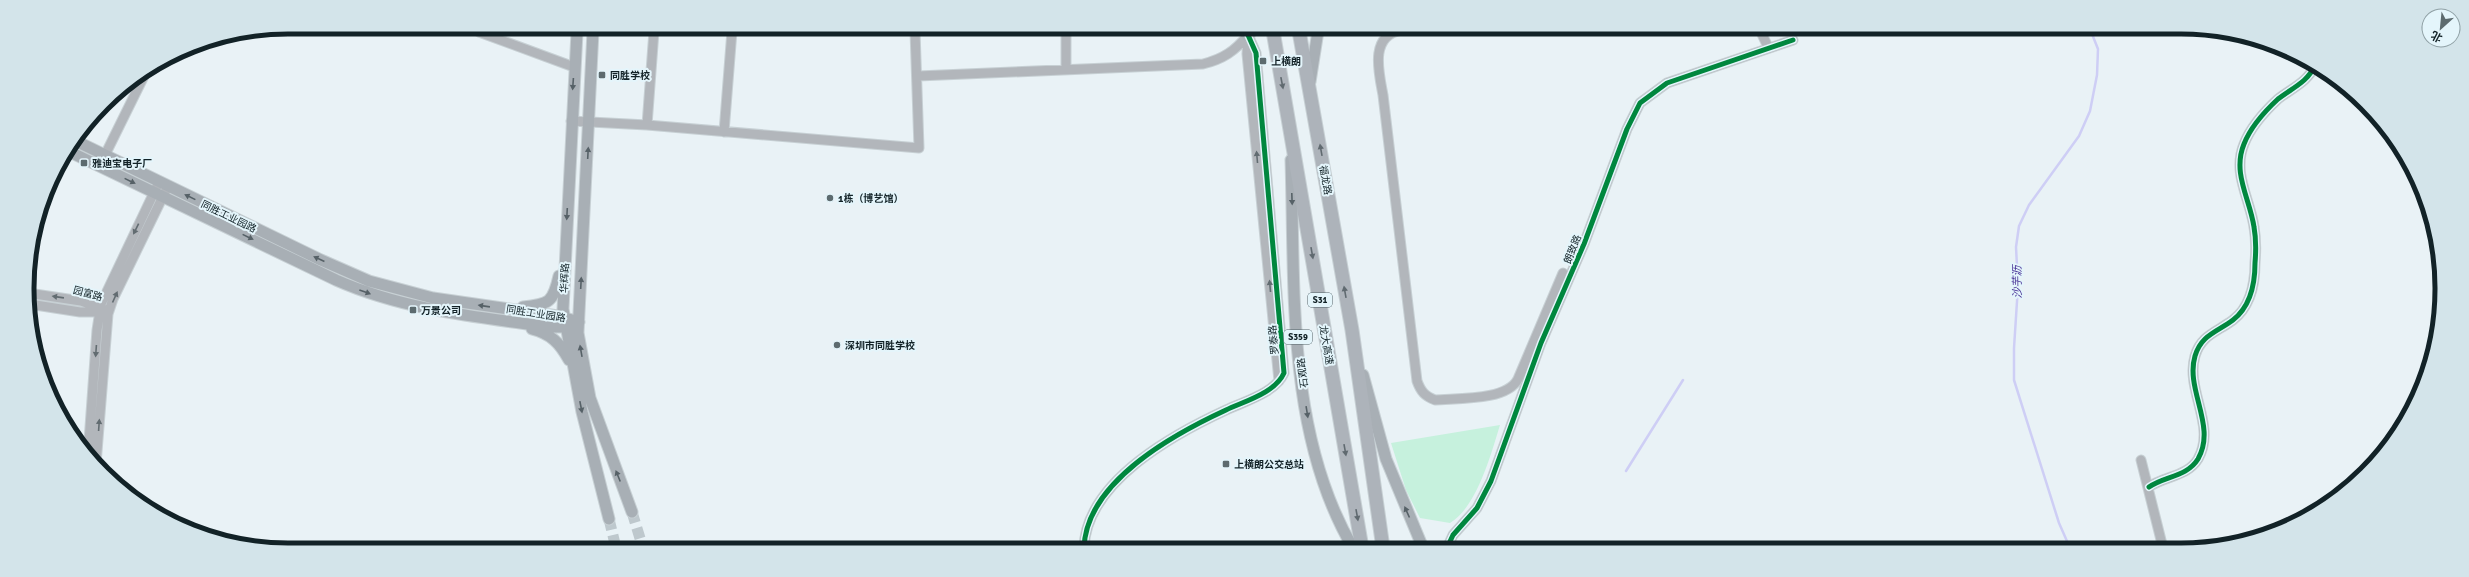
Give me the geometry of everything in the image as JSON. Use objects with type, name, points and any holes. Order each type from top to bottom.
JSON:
[{"type":"highway","name":"S31","points":[[1274,34],[1289,118]]},
{"type":"highway","name":"福龙路","points":[[1300,34],[1310,82],[1352,330]]},
{"type":"highway","name":"龙大高速","points":[[1289,118],[1361,543]]},
{"type":"highway","name":"S31","points":[[1352,330],[1372,481],[1382,543]]},
{"type":"main road","name":"华辉路","points":[[576,34],[565,252],[565,322],[574,368],[609,519]]},
{"type":"main road","name":"华辉路","points":[[593,34],[579,346],[590,398],[632,512]]},
{"type":"main road","points":[[1310,82],[1317,34]]},
{"type":"main road","name":"石观路","points":[[1289,118],[1297,323],[1304,394],[1318,465],[1332,503],[1351,543]]},
{"type":"main road","name":"同胜工业园路","points":[[80,143],[321,260],[369,281],[433,298],[510,309],[565,322]]},
{"type":"main road","name":"同胜工业园路","points":[[73,153],[370,294],[424,308],[507,321],[579,322]]},
{"type":"main road","points":[[510,309],[541,305],[550,300],[555,293],[565,252]]},
{"type":"main road","points":[[507,321],[542,332],[552,338],[562,347],[574,368]]},
{"type":"main road","points":[[1352,330],[1386,459],[1421,543]]},
{"type":"street","points":[[484,34],[574,67]]},
{"type":"street","points":[[647,125],[654,34]]},
{"type":"street","points":[[724,132],[732,34]]},
{"type":"street","points":[[571,121],[647,125],[919,148],[916,34]]},
{"type":"street","points":[[1066,34],[1066,69]]},
{"type":"street","points":[[918,76],[1203,64],[1227,56],[1238,47],[1248,34]]},
{"type":"street","name":"罗泰路","points":[[1084,543],[1084,538],[1094,514],[1107,492],[1121,476],[1189,427],[1266,391],[1279,381],[1248,62],[1249,34]]},
{"type":"street","points":[[1391,34],[1384,40],[1377,61],[1383,95],[1417,381],[1426,396],[1435,400],[1498,394],[1512,388],[1518,379],[1563,272]]},
{"type":"street","points":[[1762,34],[1768,47]]},
{"type":"street","name":"朗致路","points":[[1449,543],[1453,535],[1477,508],[1491,481],[1541,343],[1579,256],[1640,102],[1667,83],[1792,40]]},
{"type":"street","points":[[2149,487],[2181,474],[2197,460],[2205,439],[2193,380],[2195,355],[2208,334],[2233,320],[2244,309],[2254,281],[2254,226],[2241,180],[2240,158],[2243,145],[2252,127],[2264,112],[2304,81],[2311,70]]},
{"type":"street","points":[[105,155],[141,81]]},
{"type":"street","points":[[89,446],[103,310],[108,288],[164,184]]},
{"type":"street","name":"园富路","points":[[34,294],[81,301],[103,310]]},
{"type":"street","name":"园富路","points":[[35,304],[103,310]]},
{"type":"street","points":[[96,455],[103,310]]},
{"type":"street","points":[[2141,460],[2162,543]]},
{"type":"green space","points":[[1500,425],[1482,479],[1468,505],[1460,515],[1450,523],[1420,518],[1406,490],[1391,443]]},
{"type":"waterway","name":"沙芋沥","points":[[2068,543],[2059,523],[2014,380],[2014,348],[2018,286],[2016,247],[2019,226],[2029,205],[2079,136],[2090,111],[2097,75],[2098,49],[2092,34]]},
{"type":"waterway","points":[[1626,471],[1683,380]]},
{"type":"tunnel","points":[[632,512],[641,543]]},
{"type":"tunnel","points":[[609,519],[615,543]]},
{"type":"cycle path","points":[[1085,543],[1089,524],[1100,502],[1116,482],[1136,463],[1182,432],[1226,410],[1259,396],[1274,386],[1284,373],[1256,53],[1248,35]]},
{"type":"cycle path","points":[[1449,543],[1453,535],[1477,508],[1491,481],[1541,343],[1584,244],[1627,129],[1640,103],[1667,83],[1793,40]]},
{"type":"cycle path","points":[[2149,487],[2155,483],[2182,473],[2193,465],[2198,459],[2203,446],[2204,434],[2203,421],[2194,382],[2193,369],[2195,356],[2201,343],[2205,339],[2233,320],[2239,314],[2248,301],[2253,287],[2256,249],[2255,231],[2241,176],[2240,165],[2244,144],[2250,131],[2263,114],[2278,99],[2304,80],[2312,71]]},
{"type":"place","name":"上横朗","points":[[1263,61]]},
{"type":"place","name":"同胜学校","points":[[602,75]]},
{"type":"place","name":"雅迪宝电子厂","points":[[84,163]]},
{"type":"place","name":"1栋（博艺馆）","points":[[830,198]]},
{"type":"place","name":"万景公司","points":[[413,310]]},
{"type":"place","name":"深圳市同胜学校","points":[[837,345]]},
{"type":"place","name":"上横朗公交总站","points":[[1226,464]]}]
